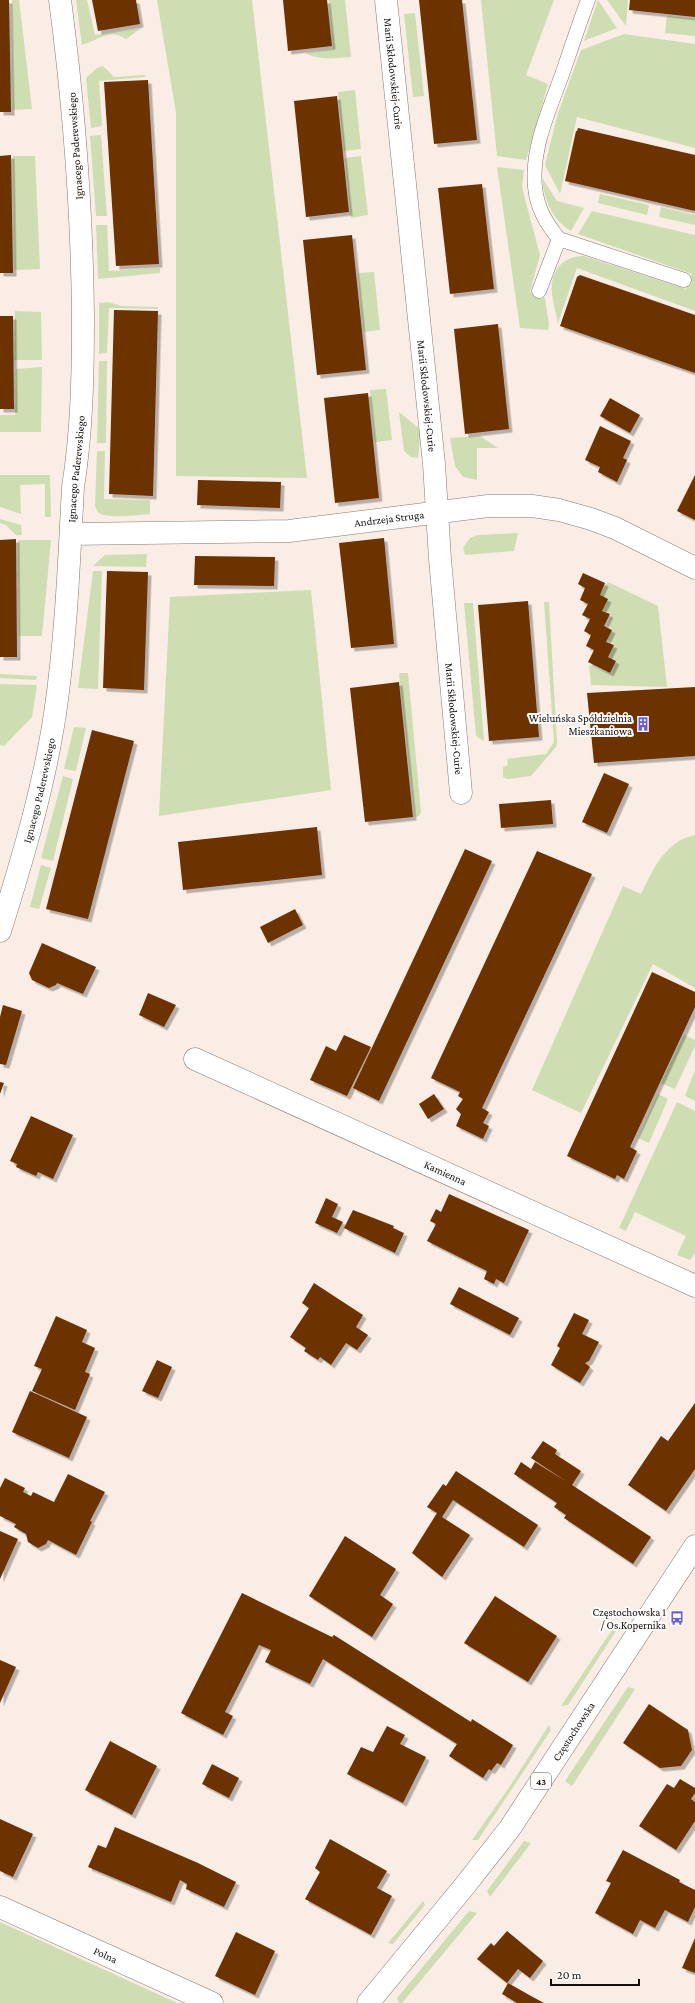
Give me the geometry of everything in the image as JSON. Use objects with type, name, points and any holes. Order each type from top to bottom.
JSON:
[{"type":"street","name":"Ignacego Paderewskiego","points":[[0,932],[31,824],[55,715],[63,639],[82,396],[82,287],[73,105],[60,0]]},
{"type":"street","name":"Marii Skłodowskiej-Curie","points":[[386,0],[425,369],[461,793]]},
{"type":"street","name":"Andrzeja Struga","points":[[71,534],[289,531],[437,512],[510,505],[559,510],[591,519],[615,528],[695,568]]},
{"type":"street","name":"Kamienna","points":[[195,1059],[695,1286]]},
{"type":"street","name":"Częstochowska","points":[[368,2003],[464,1888],[510,1828],[695,1546]]},
{"type":"street","name":"Polna","points":[[0,1907],[212,2003]]},
{"type":"lane","points":[[588,0],[546,120],[535,169],[535,188],[539,209],[548,226],[559,239],[684,280]]},
{"type":"lane","points":[[539,291],[559,239]]},
{"type":"green space","points":[[12,0],[19,0],[32,109],[13,110]]},
{"type":"green space","points":[[76,0],[87,0],[95,35],[141,28],[126,39],[120,36],[109,35],[82,45]]},
{"type":"green space","points":[[157,0],[252,0],[307,478],[176,476],[176,113]]},
{"type":"green space","points":[[329,0],[345,0],[351,57],[322,58],[305,53],[333,49]]},
{"type":"green space","points":[[481,0],[554,0],[526,75],[548,84],[526,160],[497,156]]},
{"type":"green space","points":[[598,0],[617,28],[584,41]]},
{"type":"green space","points":[[607,0],[628,0],[626,26]]},
{"type":"green space","points":[[415,13],[424,96],[413,97],[404,14]]},
{"type":"green space","points":[[667,16],[695,19],[695,36],[665,33]]},
{"type":"green space","points":[[624,34],[695,44],[695,148],[577,117],[560,194],[545,165],[558,113],[581,50]]},
{"type":"green space","points":[[103,66],[114,77],[145,75],[145,77],[99,81],[102,126],[91,128],[86,78],[97,68]]},
{"type":"green space","points":[[355,90],[361,149],[344,151],[338,92]]},
{"type":"green space","points":[[101,135],[107,216],[96,216],[90,136]]},
{"type":"green space","points":[[13,156],[35,156],[40,269],[15,270]]},
{"type":"green space","points":[[361,156],[368,215],[351,218],[345,158]]},
{"type":"green space","points":[[497,167],[524,170],[522,186],[540,255],[530,292],[545,298],[549,325],[548,330],[520,328]]},
{"type":"green space","points":[[542,178],[557,201],[584,208],[571,231],[559,221],[550,208],[545,194]]},
{"type":"green space","points":[[600,194],[649,205],[647,215],[598,203]]},
{"type":"green space","points":[[661,207],[695,215],[695,225],[659,217]]},
{"type":"green space","points":[[592,211],[695,235],[695,311],[577,268],[558,323],[552,297],[552,283],[559,267],[567,260],[572,258],[584,256],[686,289],[692,274],[578,234]]},
{"type":"green space","points":[[96,225],[107,225],[109,271],[160,268],[160,273],[98,279]]},
{"type":"green space","points":[[374,272],[380,330],[364,332],[358,273]]},
{"type":"green space","points":[[108,302],[122,306],[158,307],[158,309],[109,308],[107,353],[99,354],[99,303]]},
{"type":"green space","points":[[15,311],[41,312],[42,360],[14,360]]},
{"type":"green space","points":[[99,361],[107,361],[106,443],[97,443]]},
{"type":"green space","points":[[42,367],[41,432],[0,432],[0,415],[15,415],[16,369]]},
{"type":"green space","points":[[386,389],[392,440],[375,442],[370,390]]},
{"type":"green space","points":[[399,412],[421,430],[418,458],[411,457],[404,451]]},
{"type":"green space","points":[[480,436],[498,448],[477,448],[477,480],[463,477],[455,466],[450,438]]},
{"type":"green space","points":[[97,451],[105,451],[104,499],[150,500],[150,514],[109,516],[103,515],[97,511],[95,505]]},
{"type":"green space","points":[[0,475],[50,475],[51,517],[45,517],[45,484],[20,485],[21,514],[0,507]]},
{"type":"green space","points":[[0,519],[21,525],[22,535],[16,535],[6,525],[0,523]]},
{"type":"green space","points":[[518,533],[514,551],[465,555],[463,548],[470,538],[478,535]]},
{"type":"green space","points":[[18,540],[51,540],[42,636],[19,636]]},
{"type":"green space","points":[[147,554],[146,567],[93,566],[105,555]]},
{"type":"green space","points":[[93,571],[102,571],[98,689],[78,688]]},
{"type":"green space","points":[[608,582],[658,606],[667,687],[591,685],[589,665],[611,674],[616,661],[608,656],[614,644],[606,639],[612,629],[607,625],[611,614],[602,610],[600,595]]},
{"type":"green space","points":[[311,590],[331,790],[159,816],[170,597]]},
{"type":"green space","points":[[544,602],[549,602],[557,742],[556,747],[531,776],[507,779],[503,777],[503,767],[508,765],[507,759],[546,754],[554,742]]},
{"type":"green space","points":[[464,603],[473,603],[484,741],[476,736]]},
{"type":"green space","points":[[399,673],[408,673],[421,812],[419,816],[415,817]]},
{"type":"green space","points":[[0,674],[37,676],[36,680],[0,678]]},
{"type":"green space","points":[[0,684],[37,685],[32,717],[4,746],[0,745]]},
{"type":"green space","points":[[74,727],[86,728],[76,771],[64,769]]},
{"type":"green space","points":[[63,776],[73,779],[53,861],[41,858]]},
{"type":"green space","points":[[695,835],[695,988],[653,964],[581,1113],[532,1090],[623,886],[641,894],[655,866],[668,850],[685,838]]},
{"type":"green space","points":[[41,865],[51,868],[39,909],[30,907]]},
{"type":"green space","points":[[684,1035],[695,1040],[695,1046],[675,1089],[661,1083]]},
{"type":"green space","points":[[695,1070],[695,1101],[685,1096]]},
{"type":"green space","points":[[658,1094],[668,1099],[649,1143],[638,1138]]},
{"type":"green space","points":[[677,1102],[695,1111],[695,1253],[690,1260],[677,1255],[686,1236],[635,1212],[626,1231],[619,1228]]},
{"type":"green space","points":[[616,1624],[618,1628],[568,1705],[561,1706]]},
{"type":"green space","points":[[628,1687],[635,1689],[572,1786],[565,1781]]},
{"type":"green space","points":[[549,1725],[551,1730],[478,1840],[472,1840],[508,1789]]},
{"type":"green space","points":[[524,1841],[531,1843],[490,1897],[487,1891]]},
{"type":"green space","points":[[423,1901],[425,1905],[393,1944],[388,1943]]},
{"type":"green space","points":[[469,1911],[477,1913],[402,2003],[399,2003],[397,1998]]},
{"type":"green space","points":[[0,1922],[177,2003],[0,2003]]},
{"type":"building","points":[[0,0],[9,0],[11,112],[0,112]]},
{"type":"building","points":[[92,0],[136,0],[140,24],[98,31]]},
{"type":"building","points":[[283,0],[327,0],[332,46],[288,51]]},
{"type":"building","points":[[419,0],[462,0],[477,140],[434,144]]},
{"type":"building","points":[[630,0],[695,0],[695,17],[629,10]]},
{"type":"building","points":[[148,80],[159,264],[116,266],[104,82]]},
{"type":"building","points":[[337,96],[349,212],[306,217],[294,101]]},
{"type":"building","points":[[578,128],[695,155],[695,211],[565,181],[576,131]]},
{"type":"building","points":[[11,155],[13,273],[0,273],[0,156]]},
{"type":"building","points":[[482,184],[494,289],[450,294],[438,188]]},
{"type":"building","points":[[352,235],[366,370],[317,375],[303,240]]},
{"type":"building","points":[[580,275],[695,315],[695,373],[560,326],[577,277]]},
{"type":"building","points":[[114,310],[158,311],[153,496],[109,494]]},
{"type":"building","points":[[0,316],[13,316],[14,409],[0,409]]},
{"type":"building","points":[[498,324],[509,429],[465,434],[454,329]]},
{"type":"building","points":[[368,393],[379,498],[335,503],[324,398]]},
{"type":"building","points":[[610,398],[640,415],[630,433],[600,416]]},
{"type":"building","points":[[600,426],[631,441],[623,458],[627,460],[617,482],[598,472],[600,467],[585,460]]},
{"type":"building","points":[[695,475],[695,520],[677,511]]},
{"type":"building","points":[[198,480],[281,482],[280,508],[197,505]]},
{"type":"building","points":[[384,538],[394,644],[351,648],[339,543]]},
{"type":"building","points":[[16,539],[17,657],[0,657],[0,540]]},
{"type":"building","points":[[195,556],[275,557],[274,586],[194,585]]},
{"type":"building","points":[[107,571],[148,572],[144,690],[103,688]]},
{"type":"building","points":[[583,573],[605,583],[600,595],[608,599],[602,611],[610,614],[604,626],[612,630],[606,642],[614,645],[608,657],[616,661],[610,673],[588,662],[594,650],[586,646],[591,635],[584,631],[590,619],[582,615],[588,604],[580,600],[585,588],[578,584]]},
{"type":"building","points":[[528,601],[539,737],[489,741],[478,605]]},
{"type":"building","points":[[399,682],[413,817],[365,822],[350,688]]},
{"type":"building","name":"Wieluńska Spółdzielnia Mieszkaniowa","points":[[695,687],[695,756],[594,763],[587,693]]},
{"type":"building","points":[[92,730],[134,741],[88,919],[46,909]]},
{"type":"building","points":[[604,773],[629,784],[607,833],[582,822]]},
{"type":"building","points":[[551,800],[553,824],[501,828],[499,804]]},
{"type":"building","points":[[317,827],[322,875],[183,890],[178,842]]},
{"type":"building","points":[[465,849],[492,861],[379,1101],[353,1088]]},
{"type":"building","points":[[537,851],[592,874],[482,1108],[489,1112],[483,1123],[489,1126],[483,1139],[456,1126],[461,1114],[456,1109],[463,1099],[458,1096],[460,1092],[431,1078]]},
{"type":"building","points":[[295,909],[303,925],[268,943],[260,927]]},
{"type":"building","points":[[42,943],[96,967],[83,994],[57,983],[49,988],[32,980],[29,973]]},
{"type":"building","points":[[652,972],[695,992],[695,1007],[630,1147],[637,1151],[624,1179],[617,1175],[615,1179],[567,1156]]},
{"type":"building","points":[[148,993],[176,1005],[164,1027],[139,1015]]},
{"type":"building","points":[[3,1005],[22,1011],[6,1065],[0,1064],[0,1017]]},
{"type":"building","points":[[344,1035],[371,1047],[347,1096],[310,1080],[326,1046],[336,1051]]},
{"type":"building","points":[[0,1082],[4,1083],[0,1094]]},
{"type":"building","points":[[434,1094],[444,1109],[428,1119],[419,1104]]},
{"type":"building","points":[[31,1116],[73,1135],[53,1179],[38,1172],[36,1176],[16,1167],[17,1164],[10,1161]]},
{"type":"building","points":[[449,1194],[529,1230],[504,1283],[496,1279],[494,1284],[484,1279],[487,1271],[427,1241],[436,1224],[430,1221],[436,1209],[441,1212]]},
{"type":"building","points":[[326,1198],[338,1204],[332,1217],[343,1222],[337,1233],[315,1223]]},
{"type":"building","points":[[353,1210],[394,1226],[393,1228],[404,1233],[395,1253],[344,1228]]},
{"type":"building","points":[[314,1283],[363,1315],[356,1327],[368,1335],[357,1350],[346,1343],[331,1365],[320,1357],[318,1360],[304,1351],[306,1348],[290,1337],[309,1308],[302,1303]]},
{"type":"building","points":[[459,1287],[519,1318],[510,1335],[450,1304]]},
{"type":"building","points":[[574,1313],[589,1320],[582,1334],[599,1342],[589,1361],[585,1363],[590,1367],[580,1383],[551,1365],[560,1348],[557,1346]]},
{"type":"building","points":[[56,1316],[87,1330],[82,1342],[95,1348],[85,1372],[90,1374],[75,1410],[32,1391],[42,1369],[34,1366]]},
{"type":"building","points":[[157,1360],[172,1367],[158,1398],[142,1391]]},
{"type":"building","points":[[30,1391],[87,1417],[69,1458],[12,1432]]},
{"type":"building","points":[[695,1403],[695,1469],[666,1511],[628,1485],[661,1436],[668,1441]]},
{"type":"building","points":[[543,1441],[557,1450],[555,1454],[581,1471],[572,1485],[651,1537],[633,1564],[564,1518],[566,1515],[554,1507],[557,1503],[514,1474],[521,1462],[531,1469],[535,1462],[567,1482],[531,1458]]},
{"type":"building","points":[[456,1471],[538,1525],[524,1547],[453,1500],[442,1517],[470,1535],[442,1577],[412,1553],[437,1513],[427,1507],[443,1484],[446,1486]]},
{"type":"building","points":[[68,1474],[105,1492],[90,1521],[92,1522],[76,1555],[48,1540],[46,1544],[38,1548],[28,1542],[26,1534],[14,1527],[16,1524],[0,1516],[0,1488],[5,1478],[25,1488],[23,1492],[31,1496],[33,1492],[54,1502]]},
{"type":"building","points":[[0,1531],[18,1539],[0,1579]]},
{"type":"building","points":[[345,1536],[396,1569],[380,1595],[393,1604],[372,1637],[309,1596]]},
{"type":"building","points":[[242,1593],[332,1637],[334,1635],[471,1722],[472,1719],[513,1745],[501,1765],[497,1763],[491,1771],[489,1769],[483,1778],[449,1756],[457,1744],[323,1659],[310,1684],[265,1662],[271,1650],[259,1645],[225,1712],[233,1716],[223,1735],[181,1713]]},
{"type":"building","points":[[495,1596],[557,1636],[528,1682],[464,1643]]},
{"type":"building","points":[[0,1660],[16,1667],[0,1703]]},
{"type":"building","points":[[649,1704],[688,1730],[692,1750],[681,1766],[660,1768],[623,1743]]},
{"type":"building","points":[[387,1726],[405,1735],[400,1744],[426,1757],[403,1803],[347,1774],[361,1747],[373,1752]]},
{"type":"building","points":[[110,1741],[157,1766],[132,1815],[85,1790]]},
{"type":"building","points":[[212,1764],[239,1778],[229,1798],[202,1784]]},
{"type":"building","points":[[680,1779],[695,1788],[695,1793],[691,1799],[695,1802],[695,1821],[676,1850],[639,1826],[667,1784],[674,1788]]},
{"type":"building","points":[[0,1819],[33,1834],[13,1877],[0,1871]]},
{"type":"building","points":[[115,1827],[198,1863],[236,1882],[224,1907],[186,1889],[187,1884],[180,1880],[171,1902],[88,1867],[98,1845],[106,1848]]},
{"type":"building","points":[[330,1839],[387,1871],[377,1888],[392,1896],[371,1935],[305,1899],[320,1872],[315,1868]]},
{"type":"building","points":[[623,1850],[680,1880],[679,1882],[695,1890],[695,1907],[688,1922],[665,1910],[655,1928],[640,1920],[633,1934],[595,1913],[611,1883],[606,1881]]},
{"type":"building","points":[[507,1931],[543,1961],[530,1978],[518,1969],[507,1983],[477,1959],[491,1943],[494,1946]]},
{"type":"building","points":[[236,1932],[275,1951],[255,1995],[215,1976]]},
{"type":"building","points":[[695,1938],[695,1973],[682,1968]]},
{"type":"building","points":[[508,1983],[544,2003],[517,2003],[502,1994]]},
{"type":"place","name":"Wieluńska Spółdzielnia Mieszkaniowa","points":[[643,724]]},
{"type":"place","name":"Częstochowska 1 / Os.Kopernika","points":[[677,1618]]}]
